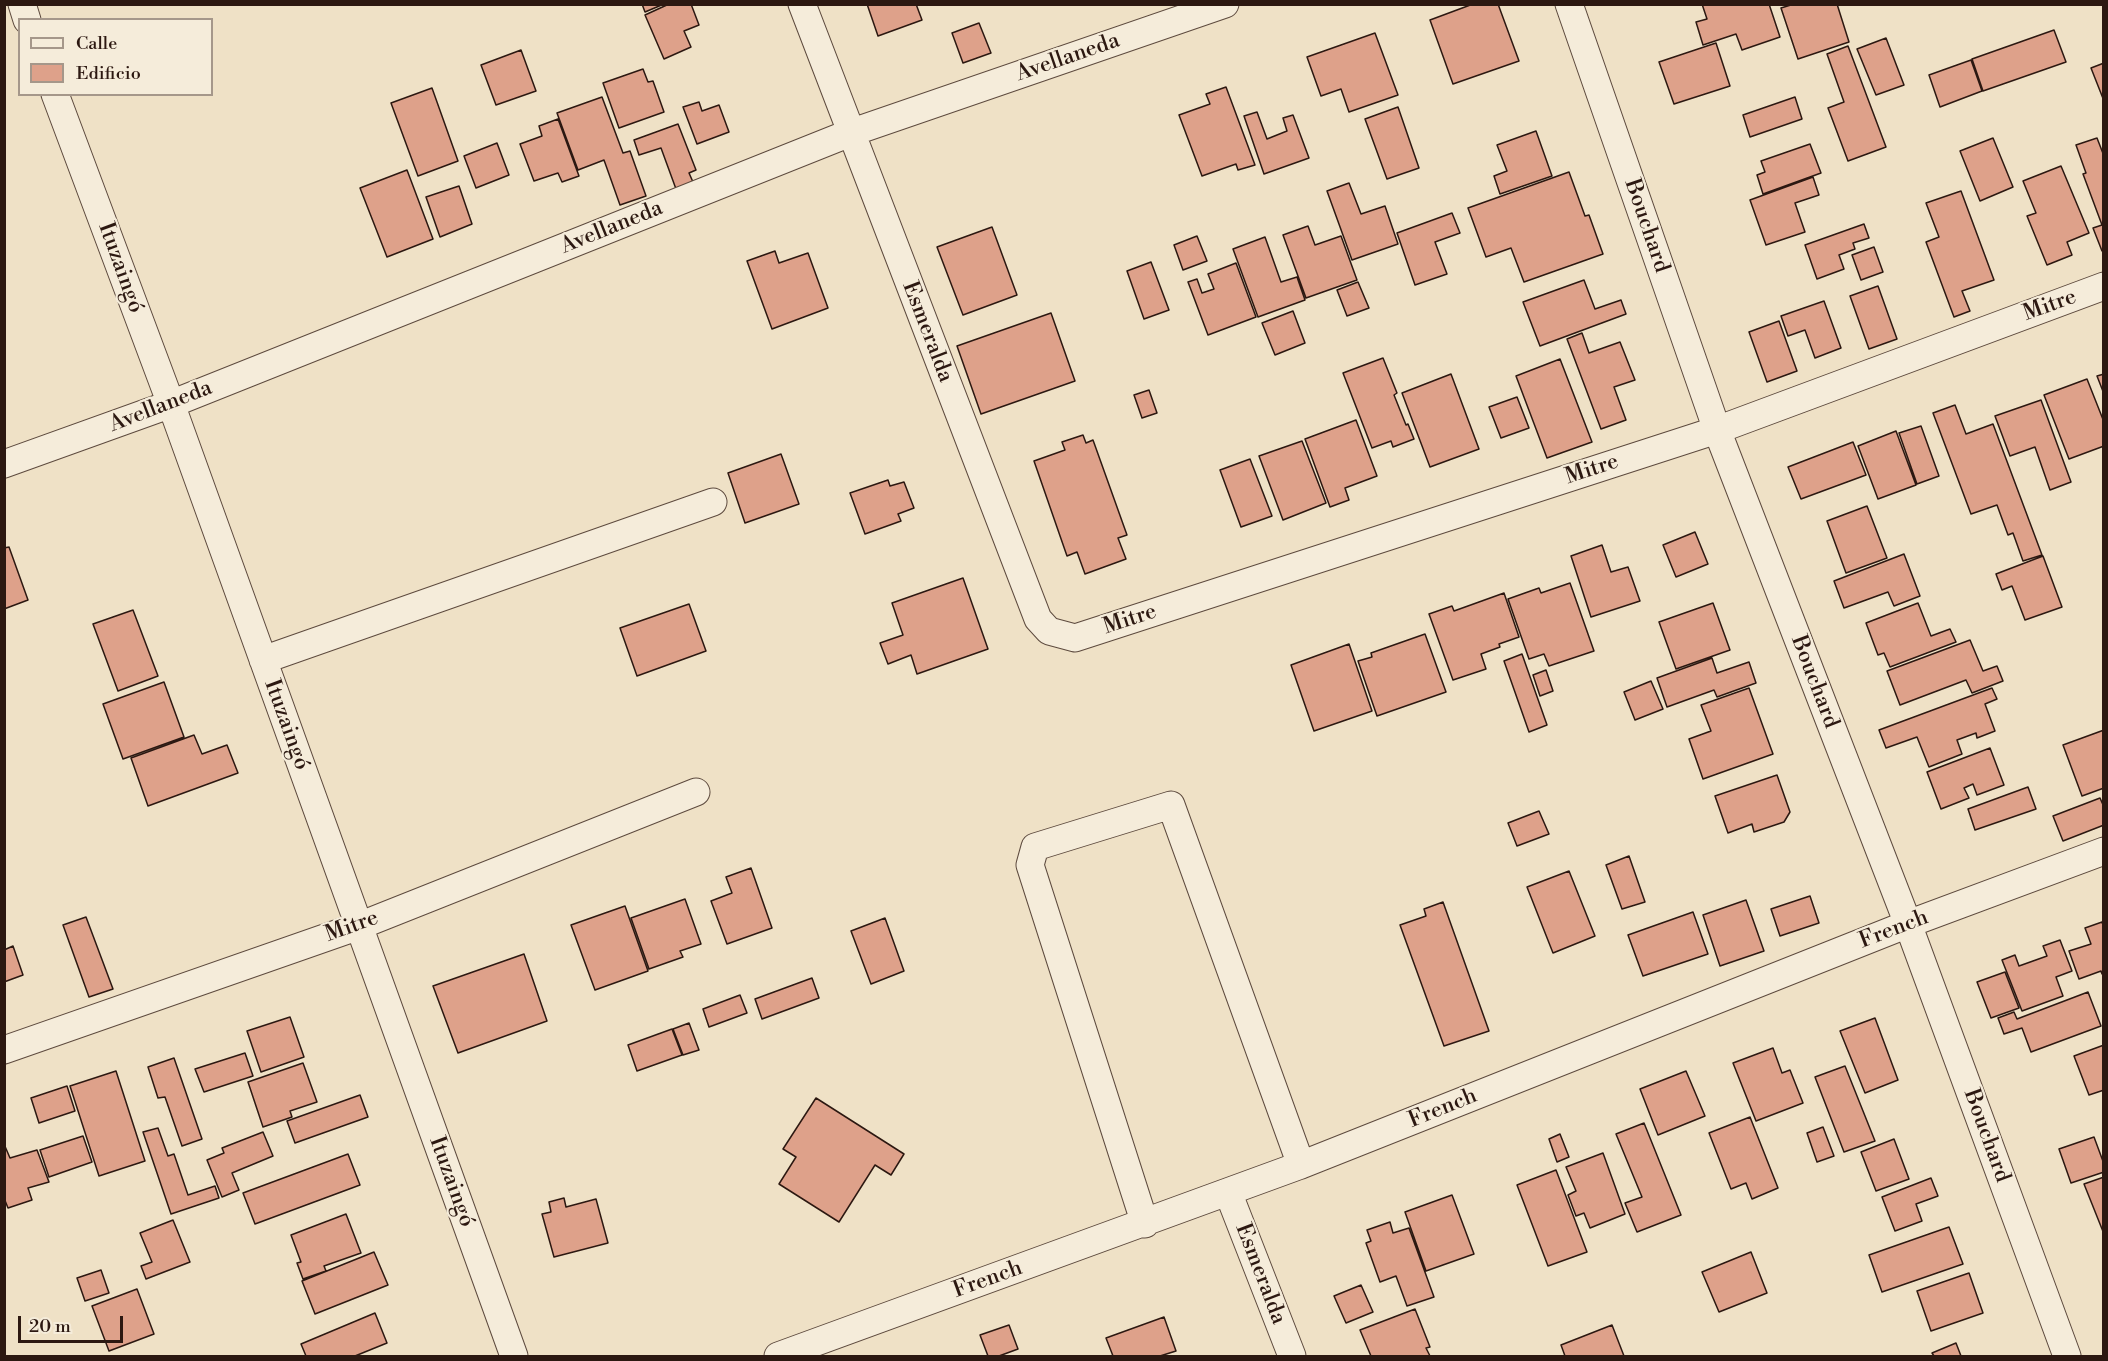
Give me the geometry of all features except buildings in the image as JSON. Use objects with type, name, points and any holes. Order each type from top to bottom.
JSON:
[{"type":"street","name":"Esmeralda","points":[[802,4],[1038,619],[1049,631],[1075,638]]},
{"type":"street","name":"Avellaneda","points":[[4,464],[171,404],[850,133],[1225,4]]},
{"type":"street","name":"Bouchard","points":[[1569,4],[1717,430],[1908,924],[2067,1356]]},
{"type":"street","name":"Ituzaingó","points":[[56,96],[171,404],[514,1356]]},
{"type":"street","name":"Mitre","points":[[1075,638],[1717,430],[2103,286]]},
{"type":"street","points":[[263,660],[713,502]]},
{"type":"street","name":"Mitre","points":[[4,1050],[359,926],[696,792]]},
{"type":"street","points":[[1145,1224],[1030,865],[1035,847],[1171,805],[1301,1165]]},
{"type":"street","name":"French","points":[[778,1356],[1145,1224],[1301,1165],[1908,924],[2103,851]]},
{"type":"street","name":"Esmeralda","points":[[1228,1192],[1292,1356]]}]
